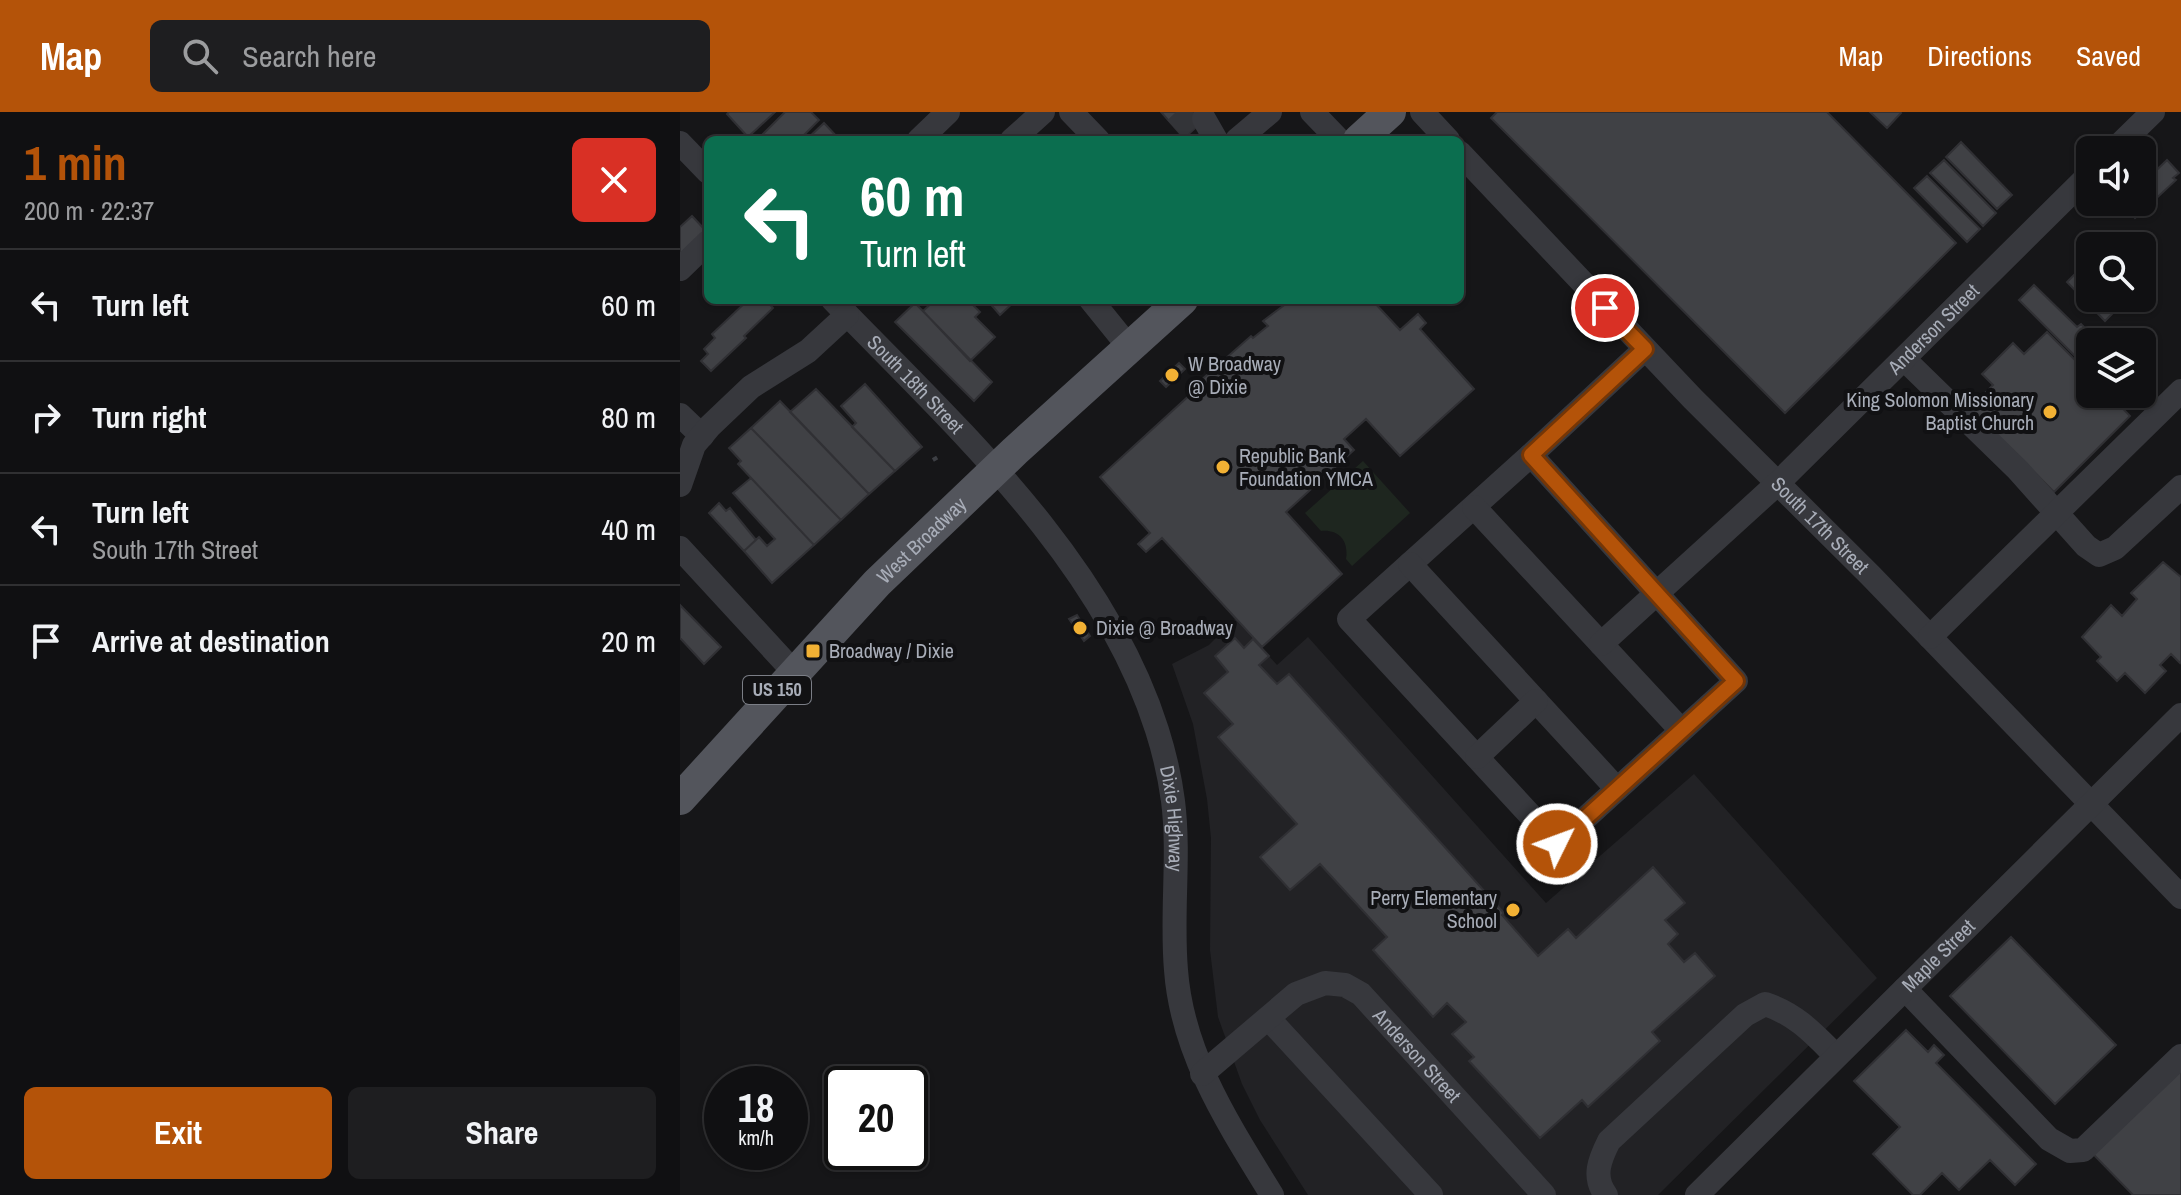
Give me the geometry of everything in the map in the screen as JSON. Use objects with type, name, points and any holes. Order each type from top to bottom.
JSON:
[{"type":"main road","points":[[1363,136],[1390,112]]},
{"type":"main road","name":"West Broadway","points":[[680,799],[877,583],[1177,304]]},
{"type":"street","points":[[923,136],[948,112]]},
{"type":"street","points":[[1016,136],[1043,112]]},
{"type":"street","points":[[1071,112],[1094,136]]},
{"type":"street","points":[[1312,112],[1335,136]]},
{"type":"street","points":[[1422,112],[1444,136]]},
{"type":"street","points":[[2128,136],[2153,112]]},
{"type":"street","points":[[1241,136],[1262,114]]},
{"type":"street","points":[[680,143],[704,168]]},
{"type":"street","name":"South 17th Street","points":[[1464,157],[1645,349],[2181,897]]},
{"type":"street","name":"Anderson Street","points":[[1601,644],[1778,483],[2076,188]]},
{"type":"street","points":[[680,269],[704,246]]},
{"type":"street","points":[[1094,304],[1129,347]]},
{"type":"street","points":[[680,485],[694,445],[702,436],[751,387],[808,351],[840,308]]},
{"type":"street","name":"South 18th Street","points":[[840,308],[996,471]]},
{"type":"street","points":[[1531,455],[1736,681],[1557,844],[1349,619],[1645,349]]},
{"type":"street","points":[[1904,359],[2018,470],[2086,546],[2099,555],[2115,548],[2181,487]]},
{"type":"street","points":[[1930,637],[2181,391]]},
{"type":"street","points":[[680,415],[702,436]]},
{"type":"street","name":"Dixie Highway","points":[[996,471],[1069,561],[1099,604],[1131,662],[1158,731],[1173,801],[1176,970],[1185,1026],[1202,1074],[1272,1195]]},
{"type":"street","points":[[1474,507],[1681,730]]},
{"type":"street","points":[[680,548],[794,672]]},
{"type":"street","points":[[1410,564],[1617,789]]},
{"type":"street","points":[[1477,757],[1536,701]]},
{"type":"street","name":"Maple Street","points":[[1697,1195],[2181,715]]},
{"type":"street","name":"Anderson Street","points":[[1202,1074],[1296,994],[1325,983],[1345,985],[1361,994],[1544,1195]]},
{"type":"street","points":[[1905,989],[2049,1139],[2070,1151],[2083,1150],[2181,1056]]},
{"type":"street","points":[[1606,1195],[1601,1188],[1597,1164],[1609,1141],[1745,1015],[1765,1004],[1783,1010],[1797,1018],[1836,1056]]},
{"type":"street","points":[[1269,1019],[1431,1195]]},
{"type":"shaded area","points":[[1363,461],[1410,513],[1352,566],[1346,559],[1346,547],[1338,534],[1321,531],[1305,513]]},
{"type":"shaded area","name":"Perry Elementary School","points":[[1235,619],[1277,665],[1308,637],[1546,903],[1694,774],[1877,978],[1658,1195],[1308,1195],[1260,1120],[1242,1084],[1218,1017],[1210,950],[1211,838],[1207,799],[1193,724],[1172,664],[1209,645]]},
{"type":"building","points":[[729,112],[775,112],[749,136],[727,114]]},
{"type":"building","points":[[785,112],[811,112],[819,120],[803,136],[761,136]]},
{"type":"building","points":[[1161,112],[1213,112],[1186,136],[1182,136]]},
{"type":"building","points":[[1497,112],[1827,112],[1956,243],[1785,413],[1491,118]]},
{"type":"building","points":[[1870,112],[1900,112],[1901,113],[1887,128]]},
{"type":"building","points":[[824,123],[836,136],[810,136]]},
{"type":"building","points":[[1961,142],[2012,195],[1997,209],[1946,157]]},
{"type":"building","points":[[1944,160],[1996,213],[1983,226],[1930,173]]},
{"type":"building","points":[[2167,160],[2179,173],[2173,178],[2176,180],[2156,199],[2156,171]]},
{"type":"building","points":[[1927,176],[1980,229],[1967,242],[1914,188]]},
{"type":"building","points":[[692,216],[704,229],[704,235],[680,258],[680,227]]},
{"type":"building","points":[[2076,273],[2076,291],[2067,282]]},
{"type":"building","points":[[2034,285],[2077,327],[2081,324],[2085,328],[2076,328],[2076,357],[2019,300]]},
{"type":"building","points":[[744,304],[770,304],[773,308],[711,371],[701,361],[708,354],[704,349],[715,338],[712,334]]},
{"type":"building","points":[[916,304],[992,382],[974,401],[895,322]]},
{"type":"building","points":[[931,304],[972,304],[980,312],[975,317],[995,337],[970,361],[923,311]]},
{"type":"building","points":[[990,304],[1012,304],[1000,315]]},
{"type":"building","name":"Republic Bank Foundation YMCA","points":[[1286,304],[1376,304],[1400,330],[1418,314],[1426,323],[1420,329],[1474,389],[1400,456],[1366,419],[1344,439],[1354,450],[1286,512],[1342,574],[1262,647],[1162,538],[1146,552],[1138,544],[1150,533],[1100,477],[1193,392],[1191,389],[1251,336],[1253,338],[1268,326],[1263,321]]},
{"type":"building","points":[[2096,312],[2114,312],[2105,321]]},
{"type":"building","name":"King Solomon Missionary Baptist Church","points":[[2047,332],[2076,361],[2076,408],[2122,408],[2130,416],[2054,492],[1970,408],[1993,385],[1982,374],[2013,343],[2024,354]]},
{"type":"building","name":"W Broadway @ Dixie","points":[[1179,363],[1185,369],[1166,387],[1160,381]]},
{"type":"building","points":[[865,384],[922,447],[895,471],[852,427],[856,423],[841,406]]},
{"type":"building","points":[[816,389],[895,471],[869,494],[790,412]]},
{"type":"building","points":[[780,401],[869,494],[841,520],[751,428]]},
{"type":"building","points":[[751,428],[841,520],[814,545],[738,464],[741,461],[729,448]]},
{"type":"building","points":[[751,478],[814,545],[772,583],[744,551],[759,537],[767,546],[775,539],[733,493]]},
{"type":"building","points":[[719,503],[726,511],[730,508],[756,540],[744,551],[709,513]]},
{"type":"building","points":[[2163,562],[2181,577],[2181,661],[2171,654],[2160,665],[2166,671],[2145,693],[2125,673],[2117,681],[2097,661],[2101,657],[2082,637],[2111,605],[2122,616],[2137,599],[2131,593]]},
{"type":"building","points":[[680,605],[721,647],[704,664],[680,638]]},
{"type":"building","name":"Dixie @ Broadway","points":[[1077,615],[1090,636],[1084,641],[1069,619]]},
{"type":"building","name":"Perry Elementary School","points":[[1235,638],[1244,648],[1253,639],[1269,656],[1259,665],[1277,684],[1289,674],[1504,913],[1502,915],[1538,956],[1568,929],[1576,938],[1653,867],[1685,903],[1665,920],[1678,934],[1668,944],[1684,962],[1695,953],[1715,976],[1652,1032],[1660,1041],[1588,1107],[1582,1100],[1540,1138],[1469,1061],[1474,1057],[1452,1034],[1466,1022],[1447,1003],[1433,1017],[1373,950],[1387,937],[1320,864],[1290,890],[1260,857],[1297,824],[1218,737],[1233,724],[1204,693],[1228,672],[1215,656]]},
{"type":"building","points":[[2011,937],[2116,1045],[2055,1104],[1950,996]]},
{"type":"building","points":[[1906,1030],[1928,1052],[1934,1045],[1944,1055],[1936,1063],[2036,1164],[2015,1185],[1990,1160],[1959,1190],[1942,1173],[1920,1195],[1913,1195],[1873,1154],[1900,1127],[1854,1081]]},
{"type":"building","points":[[2181,1068],[2181,1195],[2133,1195],[2093,1154]]},
{"type":"tunnel","points":[[1176,112],[1193,130]]},
{"type":"place","name":"W Broadway @ Dixie","points":[[1172,375]]},
{"type":"place","name":"King Solomon Missionary Baptist Church","points":[[2050,412]]},
{"type":"place","name":"Republic Bank Foundation YMCA","points":[[1223,467]]},
{"type":"place","name":"Dixie @ Broadway","points":[[1080,628]]},
{"type":"place","name":"Broadway / Dixie","points":[[813,651]]},
{"type":"place","name":"Perry Elementary School","points":[[1513,910]]},
{"type":"route","points":[[1557,844],[1736,681],[1531,455],[1645,349],[1605,308]]}]
